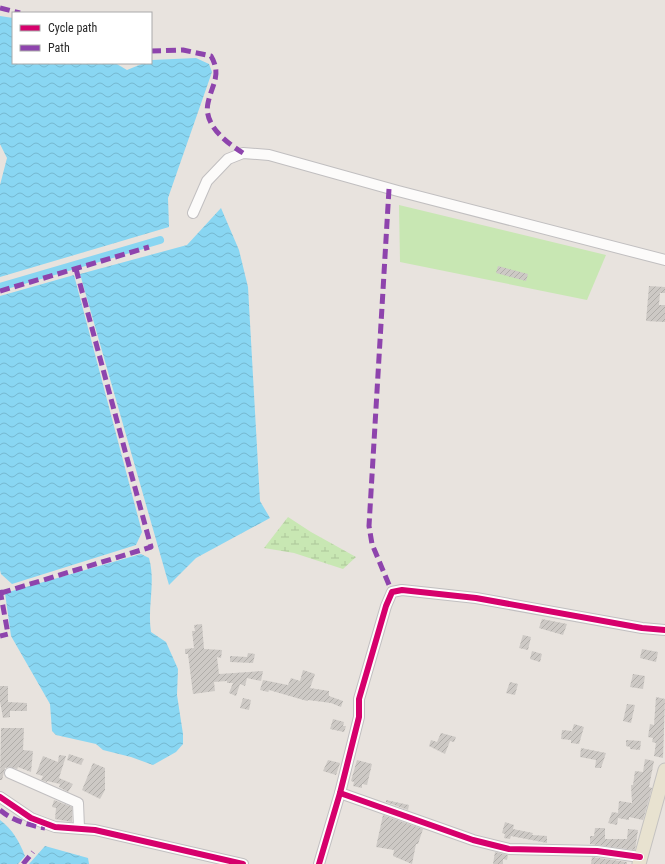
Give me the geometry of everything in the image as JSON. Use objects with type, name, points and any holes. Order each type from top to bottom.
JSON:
[{"type":"main road","points":[[640,861],[665,770]]},
{"type":"street","points":[[193,213],[207,180],[228,159],[243,153],[269,155],[398,192],[665,260]]},
{"type":"street","points":[[319,864],[340,793],[359,717],[359,698],[392,592],[402,590],[476,598],[665,630]]},
{"type":"street","points":[[10,773],[78,803],[79,828]]},
{"type":"street","points":[[340,793],[473,840],[509,849],[597,851],[640,861]]},
{"type":"street","points":[[0,796],[14,808],[31,818],[55,827],[79,828],[243,864]]},
{"type":"green space","points":[[399,205],[606,255],[587,300],[400,262]]},
{"type":"green space","points":[[288,517],[311,532],[356,557],[343,569],[294,553],[264,548]]},
{"type":"water","points":[[0,16],[12,18],[12,64],[117,64],[127,70],[142,64],[152,64],[152,60],[196,58],[209,64],[212,72],[168,198],[169,227],[0,277],[0,185],[7,158],[0,144]]},
{"type":"water","points":[[221,208],[239,250],[248,287],[260,501],[270,518],[196,558],[169,585],[80,274],[187,245]]},
{"type":"water","points":[[74,275],[142,532],[136,545],[12,584],[1,574],[0,570],[0,296]]},
{"type":"water","points":[[141,554],[149,558],[151,567],[151,632],[166,642],[178,669],[177,695],[183,734],[183,744],[176,752],[153,765],[131,757],[103,750],[96,744],[56,735],[52,731],[50,704],[11,636],[5,593]]},
{"type":"water","points":[[0,820],[15,836],[25,856],[18,864],[0,864]]},
{"type":"water","points":[[45,846],[88,858],[89,864],[29,864]]},
{"type":"building","points":[[498,266],[528,274],[526,281],[496,273]]},
{"type":"building","points":[[649,286],[665,287],[665,293],[660,293],[659,305],[665,305],[665,322],[646,321]]},
{"type":"building","points":[[542,619],[567,624],[563,635],[539,628]]},
{"type":"building","points":[[202,624],[204,649],[222,650],[221,658],[217,657],[219,674],[263,671],[261,681],[247,678],[245,686],[240,684],[236,696],[229,693],[233,683],[227,683],[227,681],[214,682],[215,691],[193,694],[188,654],[185,654],[185,649],[194,648],[192,631],[195,631],[194,625]]},
{"type":"building","points":[[523,635],[531,637],[528,650],[519,648]]},
{"type":"building","points":[[642,649],[658,652],[656,662],[640,658]]},
{"type":"building","points":[[532,651],[542,654],[540,662],[530,659]]},
{"type":"building","points":[[248,653],[255,654],[253,663],[230,662],[230,656],[247,657]]},
{"type":"building","points":[[303,670],[315,674],[310,688],[329,691],[329,696],[343,701],[341,707],[331,703],[307,701],[269,690],[268,692],[260,690],[263,680],[288,685],[291,678],[300,681]]},
{"type":"building","points":[[633,674],[645,676],[643,689],[630,687]]},
{"type":"building","points":[[510,682],[518,684],[515,695],[506,693]]},
{"type":"building","points":[[0,686],[8,686],[8,702],[27,703],[27,711],[10,711],[10,717],[3,718],[0,701]]},
{"type":"building","points":[[656,697],[665,699],[663,758],[654,756],[656,743],[652,742],[653,738],[648,737],[650,724],[654,725]]},
{"type":"building","points":[[243,698],[251,700],[249,710],[240,708]]},
{"type":"building","points":[[627,704],[635,705],[631,723],[623,721]]},
{"type":"building","points":[[333,719],[344,722],[343,726],[346,726],[344,732],[330,729]]},
{"type":"building","points":[[574,724],[584,727],[579,744],[571,743],[571,740],[561,739],[562,730],[572,731]]},
{"type":"building","points":[[1,728],[24,728],[23,750],[33,751],[31,772],[18,767],[17,769],[9,767],[5,768],[2,780],[0,780]]},
{"type":"building","points":[[441,733],[456,737],[454,742],[450,741],[445,754],[429,746],[431,740],[437,742]]},
{"type":"building","points":[[626,740],[641,741],[640,750],[630,749],[630,747],[626,746]]},
{"type":"building","points":[[581,748],[606,753],[601,768],[595,768],[596,760],[580,757]]},
{"type":"building","points":[[69,754],[84,759],[81,765],[67,760]]},
{"type":"building","points":[[59,755],[66,756],[59,778],[73,784],[68,792],[59,787],[60,784],[41,780],[43,776],[36,774],[43,756],[58,762]]},
{"type":"building","points":[[645,759],[654,761],[649,787],[652,788],[643,820],[629,817],[629,820],[618,818],[617,825],[608,823],[612,812],[618,813],[619,801],[632,803],[631,785],[633,785],[635,771],[643,772]]},
{"type":"building","points":[[328,760],[340,763],[336,775],[323,771]]},
{"type":"building","points":[[357,760],[372,764],[367,785],[362,784],[362,788],[353,786],[354,782],[351,781]]},
{"type":"building","points":[[93,763],[105,768],[105,790],[100,799],[82,790]]},
{"type":"building","points":[[54,800],[72,807],[72,822],[55,819],[56,808],[52,807]]},
{"type":"building","points":[[386,800],[409,805],[408,810],[386,802]]},
{"type":"building","points":[[383,815],[423,829],[418,844],[416,844],[412,864],[393,856],[394,850],[376,847]]},
{"type":"building","points":[[505,822],[514,825],[513,829],[533,833],[532,835],[547,836],[547,843],[511,836],[510,839],[504,838],[505,834],[502,833]]},
{"type":"building","points":[[595,828],[605,828],[605,839],[627,839],[628,829],[638,830],[635,850],[590,844],[590,836],[594,836]]},
{"type":"building","points":[[495,852],[508,855],[507,860],[503,859],[503,864],[493,864]]},
{"type":"building","points":[[592,857],[627,862],[627,864],[591,864]]},
{"type":"waterway","points":[[0,287],[160,240]]},
{"type":"marked path","points":[[0,8],[16,12]]},
{"type":"marked path","points":[[152,51],[183,50],[211,56],[216,69],[216,74],[208,103],[207,111],[209,119],[224,139],[243,153]]},
{"type":"marked path","points":[[389,189],[369,526],[372,544],[392,592]]},
{"type":"marked path","points":[[0,291],[149,247]]},
{"type":"marked path","points":[[1,593],[151,547],[76,269]]},
{"type":"marked path","points":[[0,590],[8,634],[0,636]]},
{"type":"marked path","points":[[0,810],[21,822],[45,828]]},
{"type":"marked path","points":[[23,864],[33,852]]},
{"type":"cycle path","points":[[319,864],[340,793],[359,717],[359,699],[386,606],[392,592],[402,590],[476,598],[642,628],[665,630]]},
{"type":"cycle path","points":[[340,793],[473,840],[509,849],[597,851],[640,857]]},
{"type":"cycle path","points":[[0,797],[31,818],[55,827],[95,830],[243,864]]}]
